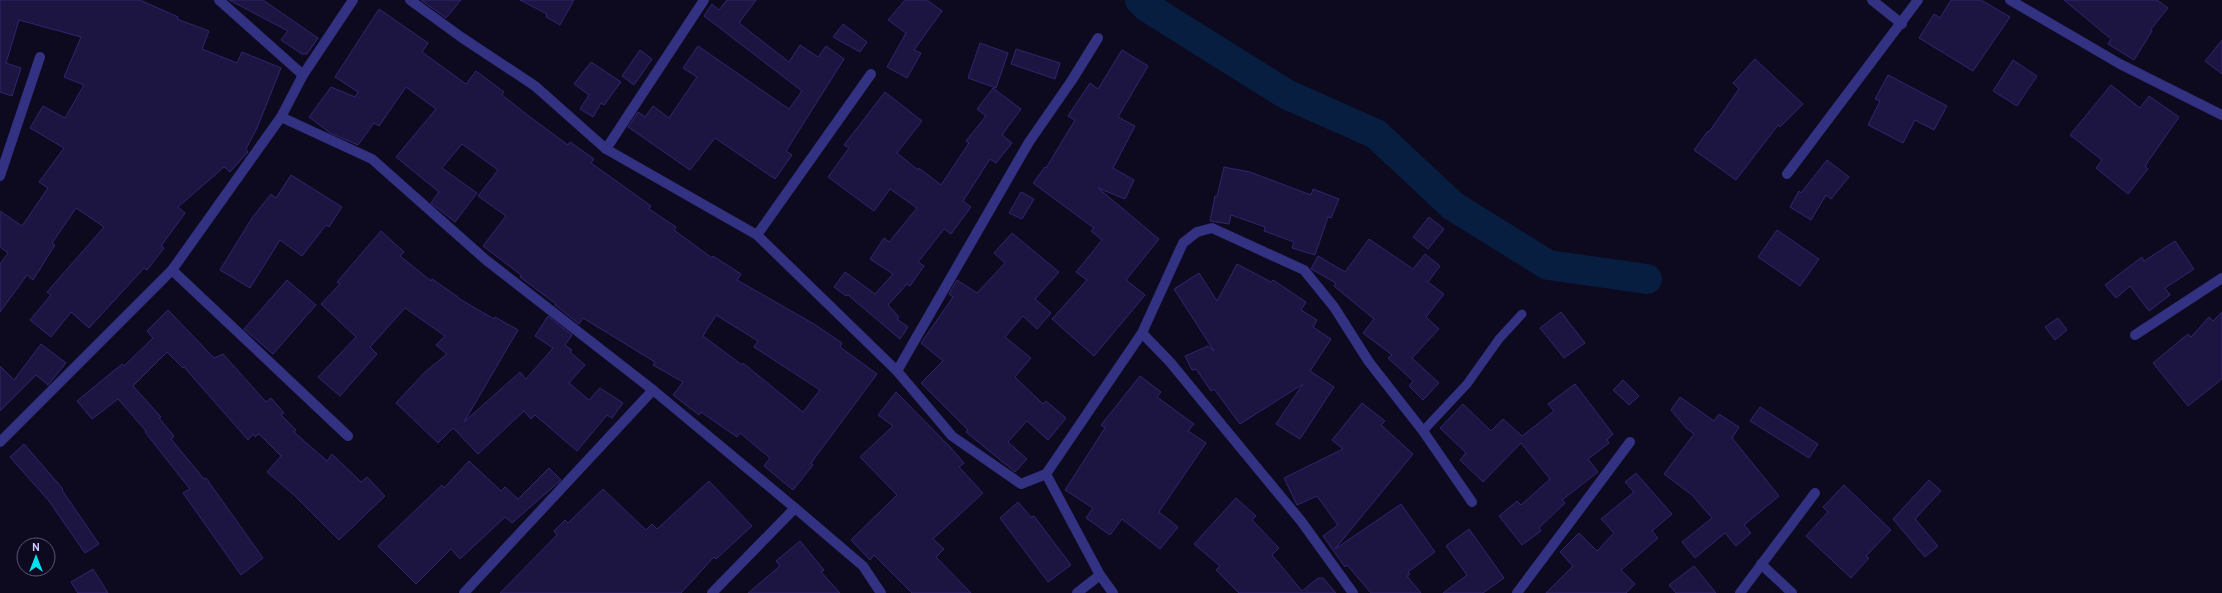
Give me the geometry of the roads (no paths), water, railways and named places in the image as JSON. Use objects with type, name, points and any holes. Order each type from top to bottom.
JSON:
[{"type":"street","points":[[218,0],[303,75]]},
{"type":"street","points":[[0,442],[172,270],[281,116],[303,75],[353,0]]},
{"type":"street","points":[[410,0],[461,37],[535,86],[606,149],[757,235],[897,371],[952,436],[1021,484],[1046,474],[1142,333],[1184,243],[1197,232],[1212,228],[1304,270],[1334,306],[1369,362],[1423,432],[1472,502]]},
{"type":"street","points":[[606,149],[704,0]]},
{"type":"street","points":[[1872,0],[1902,24]]},
{"type":"street","points":[[1787,174],[1902,24],[1918,0]]},
{"type":"street","points":[[2010,0],[2120,64],[2222,115]]},
{"type":"street","points":[[897,371],[1029,142],[1072,80],[1098,38]]},
{"type":"street","points":[[0,176],[40,57]]},
{"type":"street","points":[[757,235],[871,74]]},
{"type":"street","points":[[281,116],[372,159],[486,260],[653,390],[795,508],[863,566],[881,593]]},
{"type":"street","points":[[172,270],[348,436]]},
{"type":"street","points":[[2135,335],[2222,278]]},
{"type":"street","points":[[1142,333],[1170,362],[1301,521],[1353,593]]},
{"type":"street","points":[[464,593],[653,390]]},
{"type":"street","points":[[1517,593],[1630,442]]},
{"type":"street","points":[[1046,474],[1100,575],[1112,593]]},
{"type":"street","points":[[1740,593],[1815,493]]},
{"type":"street","points":[[712,593],[795,508]]},
{"type":"street","points":[[1761,564],[1792,593]]},
{"type":"street","points":[[1077,593],[1100,575]]},
{"type":"lane","points":[[1423,432],[1467,384],[1498,339],[1522,314]]},
{"type":"waterway","points":[[1140,0],[1147,7],[1286,94],[1376,134],[1453,206],[1548,265],[1647,279]]}]
